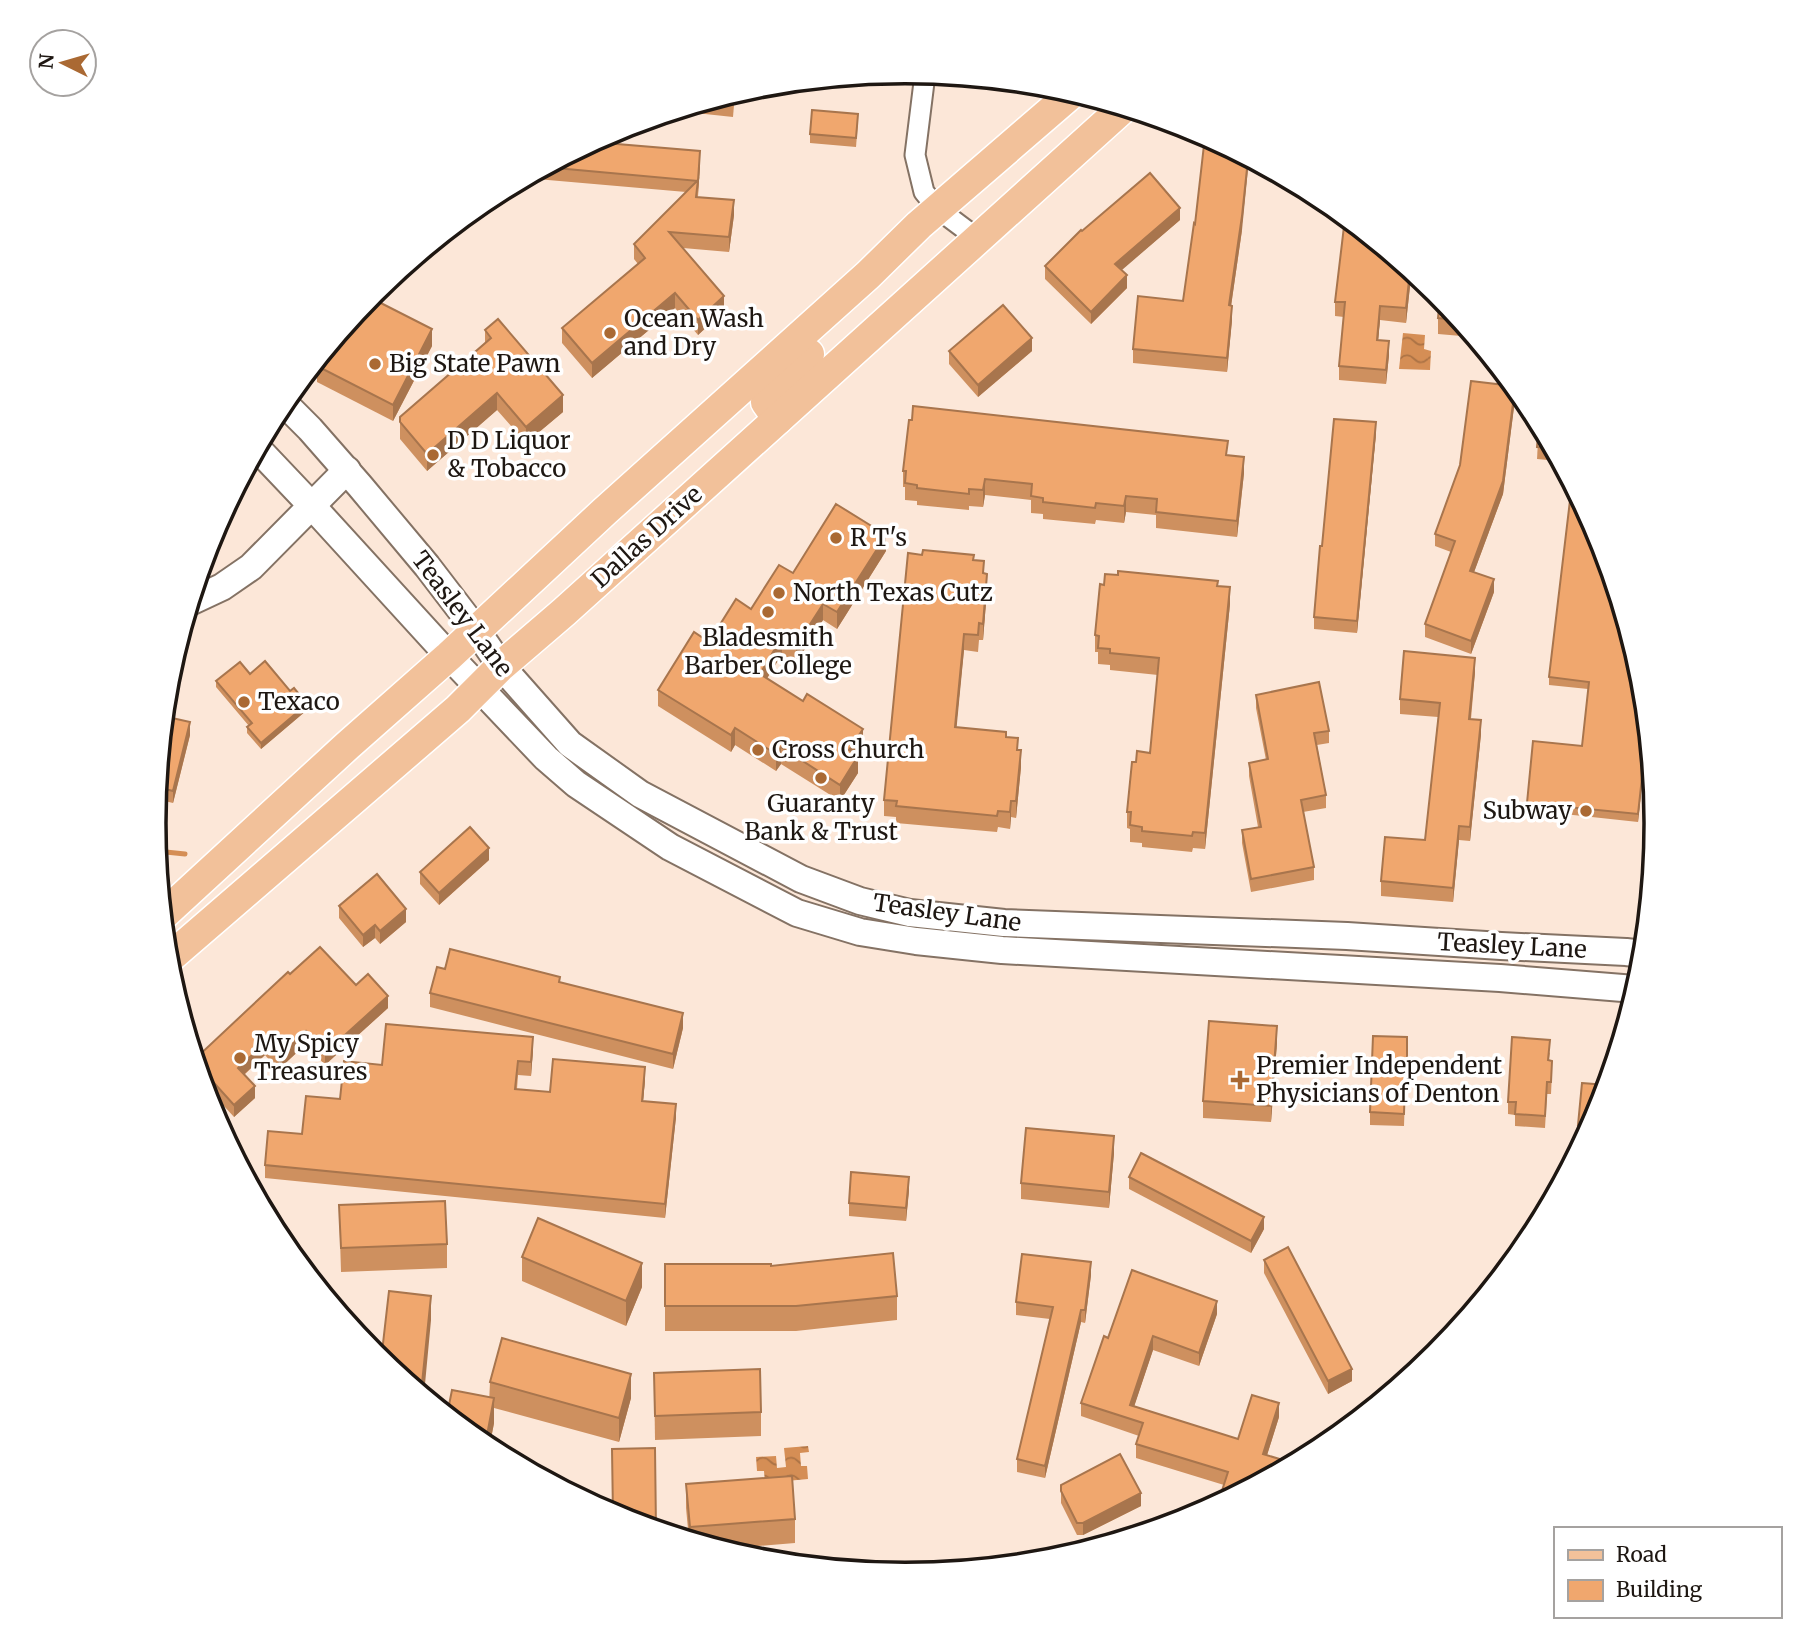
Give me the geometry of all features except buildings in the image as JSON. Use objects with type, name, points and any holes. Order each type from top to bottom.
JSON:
[{"type":"main road","name":"Dallas Drive","points":[[171,908],[938,209],[1063,101]]},
{"type":"main road","name":"Dallas Drive","points":[[177,951],[457,709],[500,666],[575,602],[1115,115]]},
{"type":"main road","points":[[778,419],[766,402],[770,391],[843,321],[846,294]]},
{"type":"main road","name":"Teasley Lane","points":[[291,410],[347,470],[427,566],[500,666],[570,744],[640,794],[801,879],[860,901],[910,913],[1004,923],[1347,936],[1631,953]]},
{"type":"main road","name":"Teasley Lane","points":[[264,455],[478,687],[546,758],[576,785],[670,847],[797,913],[860,932],[916,942],[1002,950],[1500,978],[1624,988]]},
{"type":"main road","points":[[202,597],[222,587],[251,566],[347,470]]},
{"type":"main road","points":[[1500,978],[1501,946]]},
{"type":"street","points":[[924,85],[915,155],[924,192],[938,209],[978,239]]},
{"type":"water","points":[[1403,333],[1425,335],[1424,349],[1431,351],[1430,370],[1399,369]]},
{"type":"water","points":[[808,1446],[809,1452],[800,1453],[801,1466],[807,1466],[808,1479],[765,1483],[764,1471],[757,1471],[756,1457],[776,1456],[777,1468],[786,1467],[784,1448]]},
{"type":"waterway","points":[[167,852],[185,854]]},
{"type":"place","name":"Ocean Wash and Dry","points":[[610,333]]},
{"type":"place","name":"Big State Pawn","points":[[375,364]]},
{"type":"place","name":"D D Liquor & Tobacco","points":[[433,455]]},
{"type":"place","name":"R T's","points":[[836,538]]},
{"type":"place","name":"North Texas Cutz","points":[[779,593]]},
{"type":"place","name":"Bladesmith Barber College","points":[[768,612]]},
{"type":"place","name":"Texaco","points":[[244,702]]},
{"type":"place","name":"Cross Church","points":[[758,750]]},
{"type":"place","name":"Guaranty Bank & Trust","points":[[821,778]]},
{"type":"place","name":"Subway","points":[[1586,811]]},
{"type":"place","name":"My Spicy Treasures","points":[[240,1058]]},
{"type":"place","name":"Premier Independent Physicians of Denton","points":[[1240,1080]]}]
